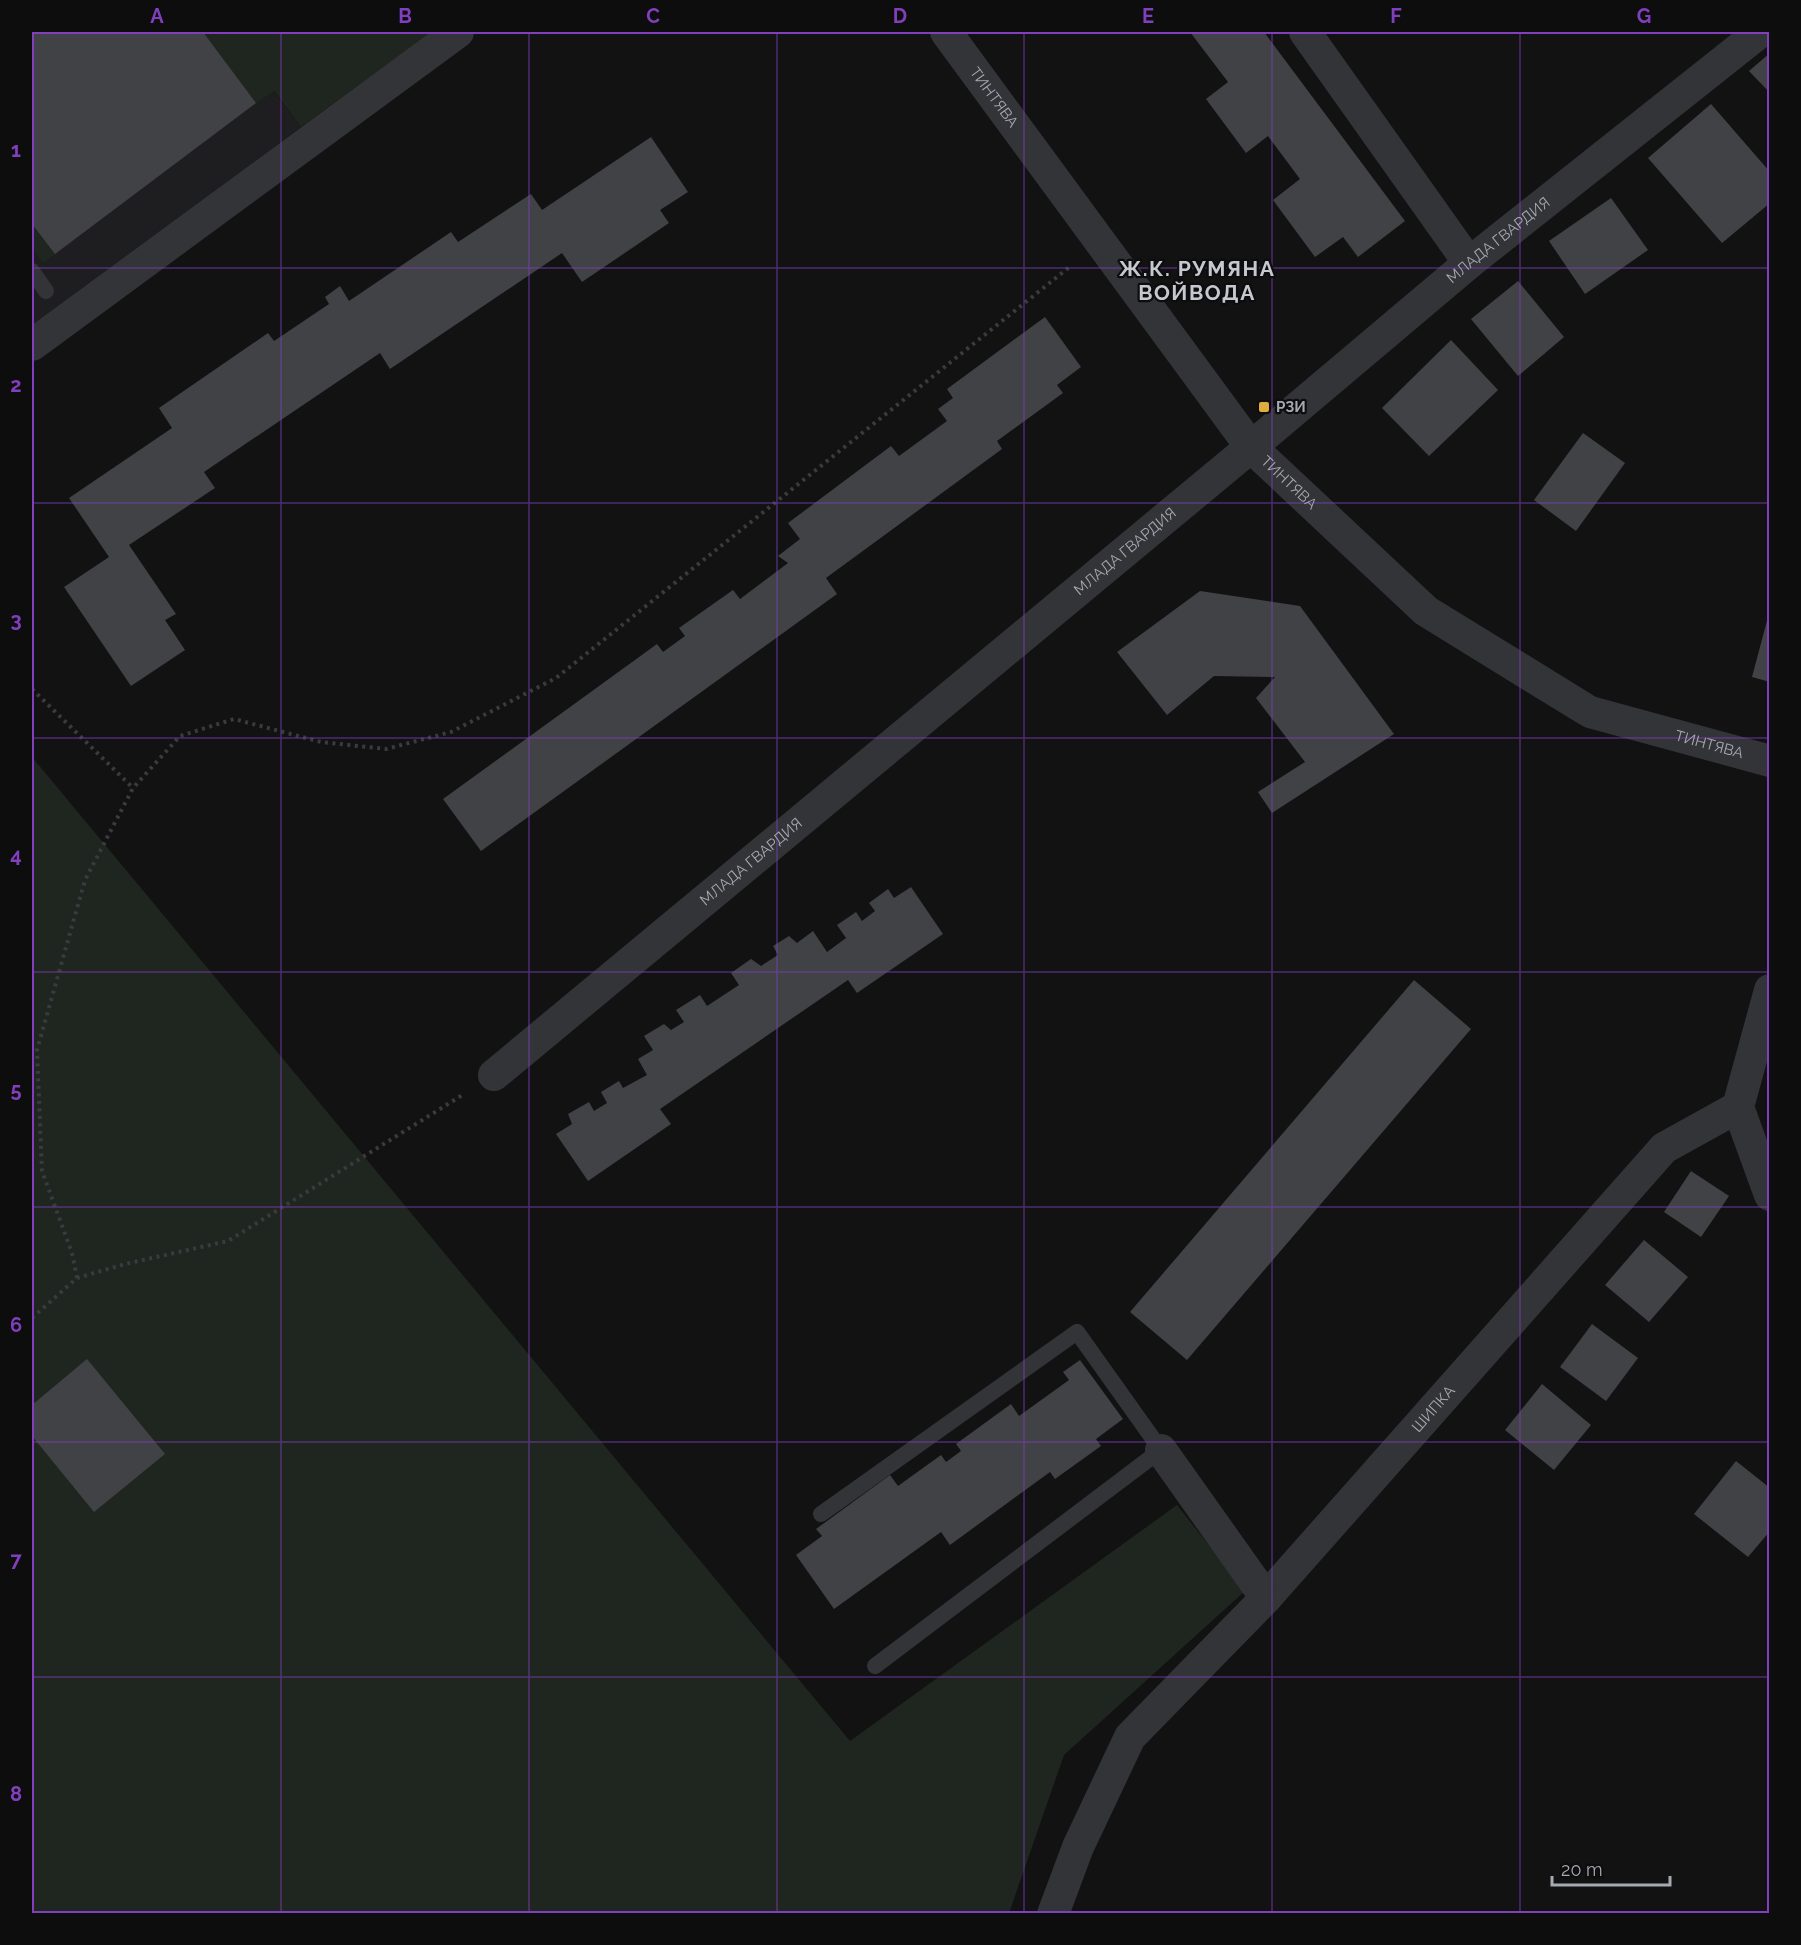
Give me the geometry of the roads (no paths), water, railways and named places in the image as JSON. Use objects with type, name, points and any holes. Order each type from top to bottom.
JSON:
[{"type":"street","points":[[32,345],[458,32]]},
{"type":"street","name":"ТИНТЯВА","points":[[946,32],[1251,447],[1426,611],[1590,712],[1770,761]]},
{"type":"street","points":[[1305,32],[1469,263]]},
{"type":"street","name":"МЛАДА ГВАРДИЯ","points":[[494,1075],[1251,447],[1469,263],[1760,32]]},
{"type":"street","points":[[1770,990],[1738,1107],[1770,1195]]},
{"type":"street","name":"ШИПКА","points":[[1053,1914],[1078,1847],[1130,1737],[1266,1598],[1664,1148],[1738,1107]]},
{"type":"street","points":[[1161,1450],[1266,1598]]},
{"type":"lane","points":[[32,271],[46,291]]},
{"type":"lane","points":[[821,1514],[1077,1332],[1161,1450],[875,1666]]},
{"type":"place","name":"РЗИ","points":[[1264,407]]},
{"type":"district","name":"Ж.К. РУМЯНА ВОЙВОДА","points":[[1197,280]]}]
